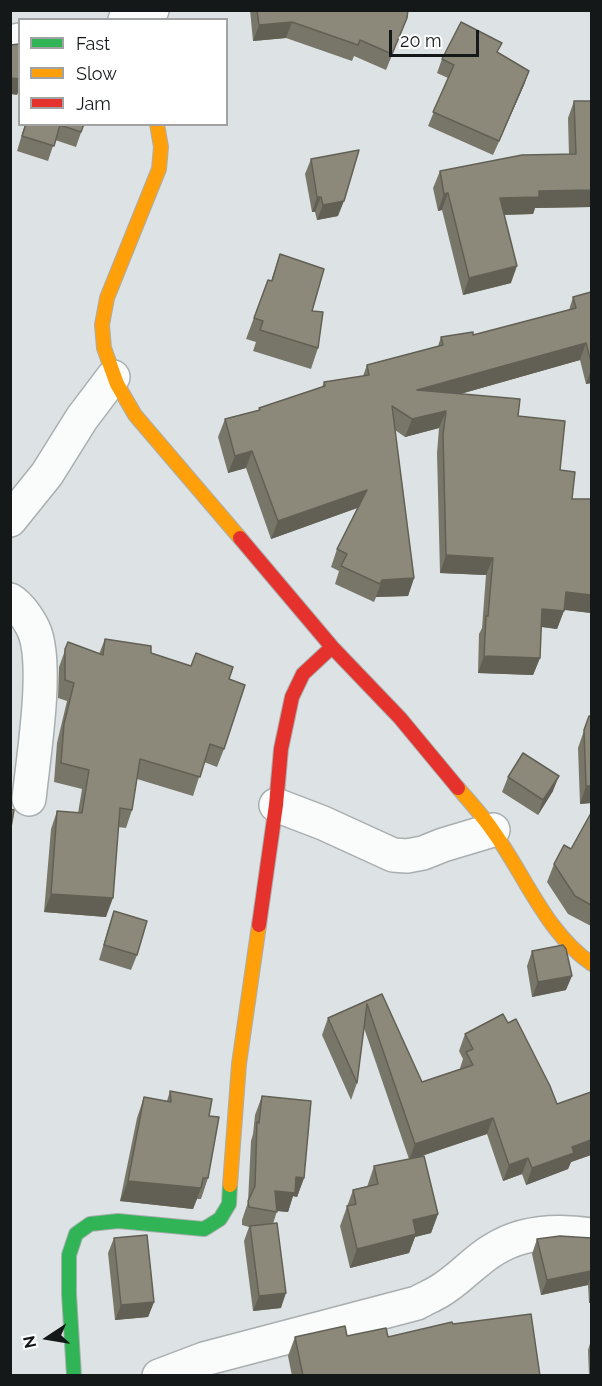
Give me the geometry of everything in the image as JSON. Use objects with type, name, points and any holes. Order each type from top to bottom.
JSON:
[{"type":"street","points":[[130,18],[152,10]]},
{"type":"street","points":[[157,126],[161,147],[159,169],[106,300],[102,327],[104,345],[120,394],[135,415],[332,647],[400,718],[493,830],[548,918],[565,941],[591,964]]},
{"type":"street","points":[[10,520],[47,474],[82,418],[113,377]]},
{"type":"street","points":[[10,600],[16,604],[35,633],[40,658],[40,689],[29,800]]},
{"type":"street","points":[[74,1376],[69,1255],[76,1234],[90,1224],[118,1221],[204,1228],[220,1220],[229,1204],[239,1064],[276,805],[281,749],[292,697],[303,674],[332,647]]},
{"type":"street","points":[[276,805],[323,823],[393,855],[407,856],[423,853],[442,844],[493,830]]},
{"type":"street","points":[[159,1376],[204,1359],[417,1303],[440,1292],[493,1249],[509,1241],[531,1235],[564,1231],[591,1235]]},
{"type":"building","points":[[257,10],[408,10],[392,54],[360,40],[358,45],[292,22],[259,25]]},
{"type":"building","points":[[461,22],[502,43],[497,52],[529,71],[499,141],[433,112],[454,65],[442,59]]},
{"type":"building","points":[[18,44],[18,79],[10,78],[10,45]]},
{"type":"building","points":[[574,101],[591,101],[591,190],[539,191],[539,197],[500,198],[517,266],[469,278],[448,193],[444,194],[440,171],[522,155],[576,154]]},
{"type":"building","points":[[25,126],[60,126],[54,146],[22,136]]},
{"type":"building","points":[[63,126],[83,126],[81,132]]},
{"type":"building","points":[[359,150],[344,201],[323,205],[321,197],[317,197],[311,159]]},
{"type":"building","points":[[280,254],[324,269],[312,311],[323,312],[318,348],[260,330],[263,321],[254,318],[268,280],[272,281]]},
{"type":"building","points":[[591,292],[591,362],[586,343],[417,390],[520,399],[518,416],[565,421],[560,470],[575,472],[572,499],[591,499],[591,595],[566,592],[564,611],[542,609],[540,658],[484,656],[493,558],[446,555],[443,435],[446,411],[412,419],[392,406],[414,578],[382,580],[380,584],[341,566],[347,554],[337,549],[367,490],[278,521],[252,451],[235,456],[225,419],[260,410],[259,408],[325,386],[324,382],[369,375],[367,365],[443,345],[441,337],[473,332],[473,335],[576,308],[573,297]]},
{"type":"building","points":[[105,639],[151,646],[151,653],[191,666],[196,653],[233,667],[229,679],[245,685],[224,749],[210,744],[200,777],[140,759],[132,810],[120,808],[113,898],[51,894],[57,811],[82,813],[89,770],[61,763],[64,724],[74,683],[65,680],[65,649],[68,642],[103,655]]},
{"type":"building","points":[[589,716],[591,717],[591,786],[586,786],[584,730]]},
{"type":"building","points":[[523,753],[559,776],[543,800],[508,777]]},
{"type":"building","points":[[10,809],[14,810],[10,833]]},
{"type":"building","points":[[591,813],[591,905],[575,896],[554,864],[564,845],[571,849]]},
{"type":"building","points":[[114,911],[147,921],[137,955],[104,945]]},
{"type":"building","points":[[563,945],[572,976],[538,982],[532,951]]},
{"type":"building","points":[[382,994],[422,1082],[473,1065],[466,1052],[473,1049],[465,1034],[503,1014],[508,1023],[516,1019],[557,1104],[591,1092],[591,1140],[572,1147],[574,1153],[532,1168],[528,1158],[509,1165],[493,1118],[415,1144],[367,1004],[357,1083],[328,1018]]},
{"type":"building","points":[[170,1091],[212,1099],[209,1116],[219,1117],[208,1178],[203,1178],[201,1188],[128,1181],[144,1097],[171,1102]]},
{"type":"building","points":[[262,1096],[311,1101],[304,1178],[296,1177],[295,1193],[275,1191],[277,1212],[249,1207],[248,1201],[255,1186],[257,1122],[259,1123]]},
{"type":"building","points":[[424,1156],[438,1214],[413,1220],[416,1234],[357,1249],[347,1206],[356,1204],[353,1190],[378,1184],[374,1166]]},
{"type":"building","points":[[277,1223],[286,1293],[259,1296],[250,1226]]},
{"type":"building","points":[[147,1235],[154,1302],[121,1305],[114,1238]]},
{"type":"building","points":[[560,1236],[591,1238],[591,1271],[547,1280],[537,1239]]},
{"type":"building","points":[[531,1314],[540,1376],[303,1376],[295,1337],[345,1326],[347,1336],[386,1328],[388,1337],[452,1322],[453,1324]]},
{"type":"traffic: fast","points":[[74,1376],[69,1255],[76,1234],[90,1224],[118,1221],[204,1229],[220,1219],[229,1204],[230,1185]]},
{"type":"traffic: slow","points":[[157,126],[161,147],[159,169],[107,298],[102,325],[104,348],[117,384],[135,415],[240,538]]},
{"type":"traffic: slow","points":[[458,788],[481,814],[505,848],[549,920],[576,951],[592,964]]},
{"type":"traffic: slow","points":[[230,1185],[239,1064],[259,925]]},
{"type":"traffic: jam","points":[[240,538],[332,647],[400,718],[458,788]]},
{"type":"traffic: jam","points":[[259,925],[276,805],[281,749],[292,697],[303,674],[332,647]]}]
